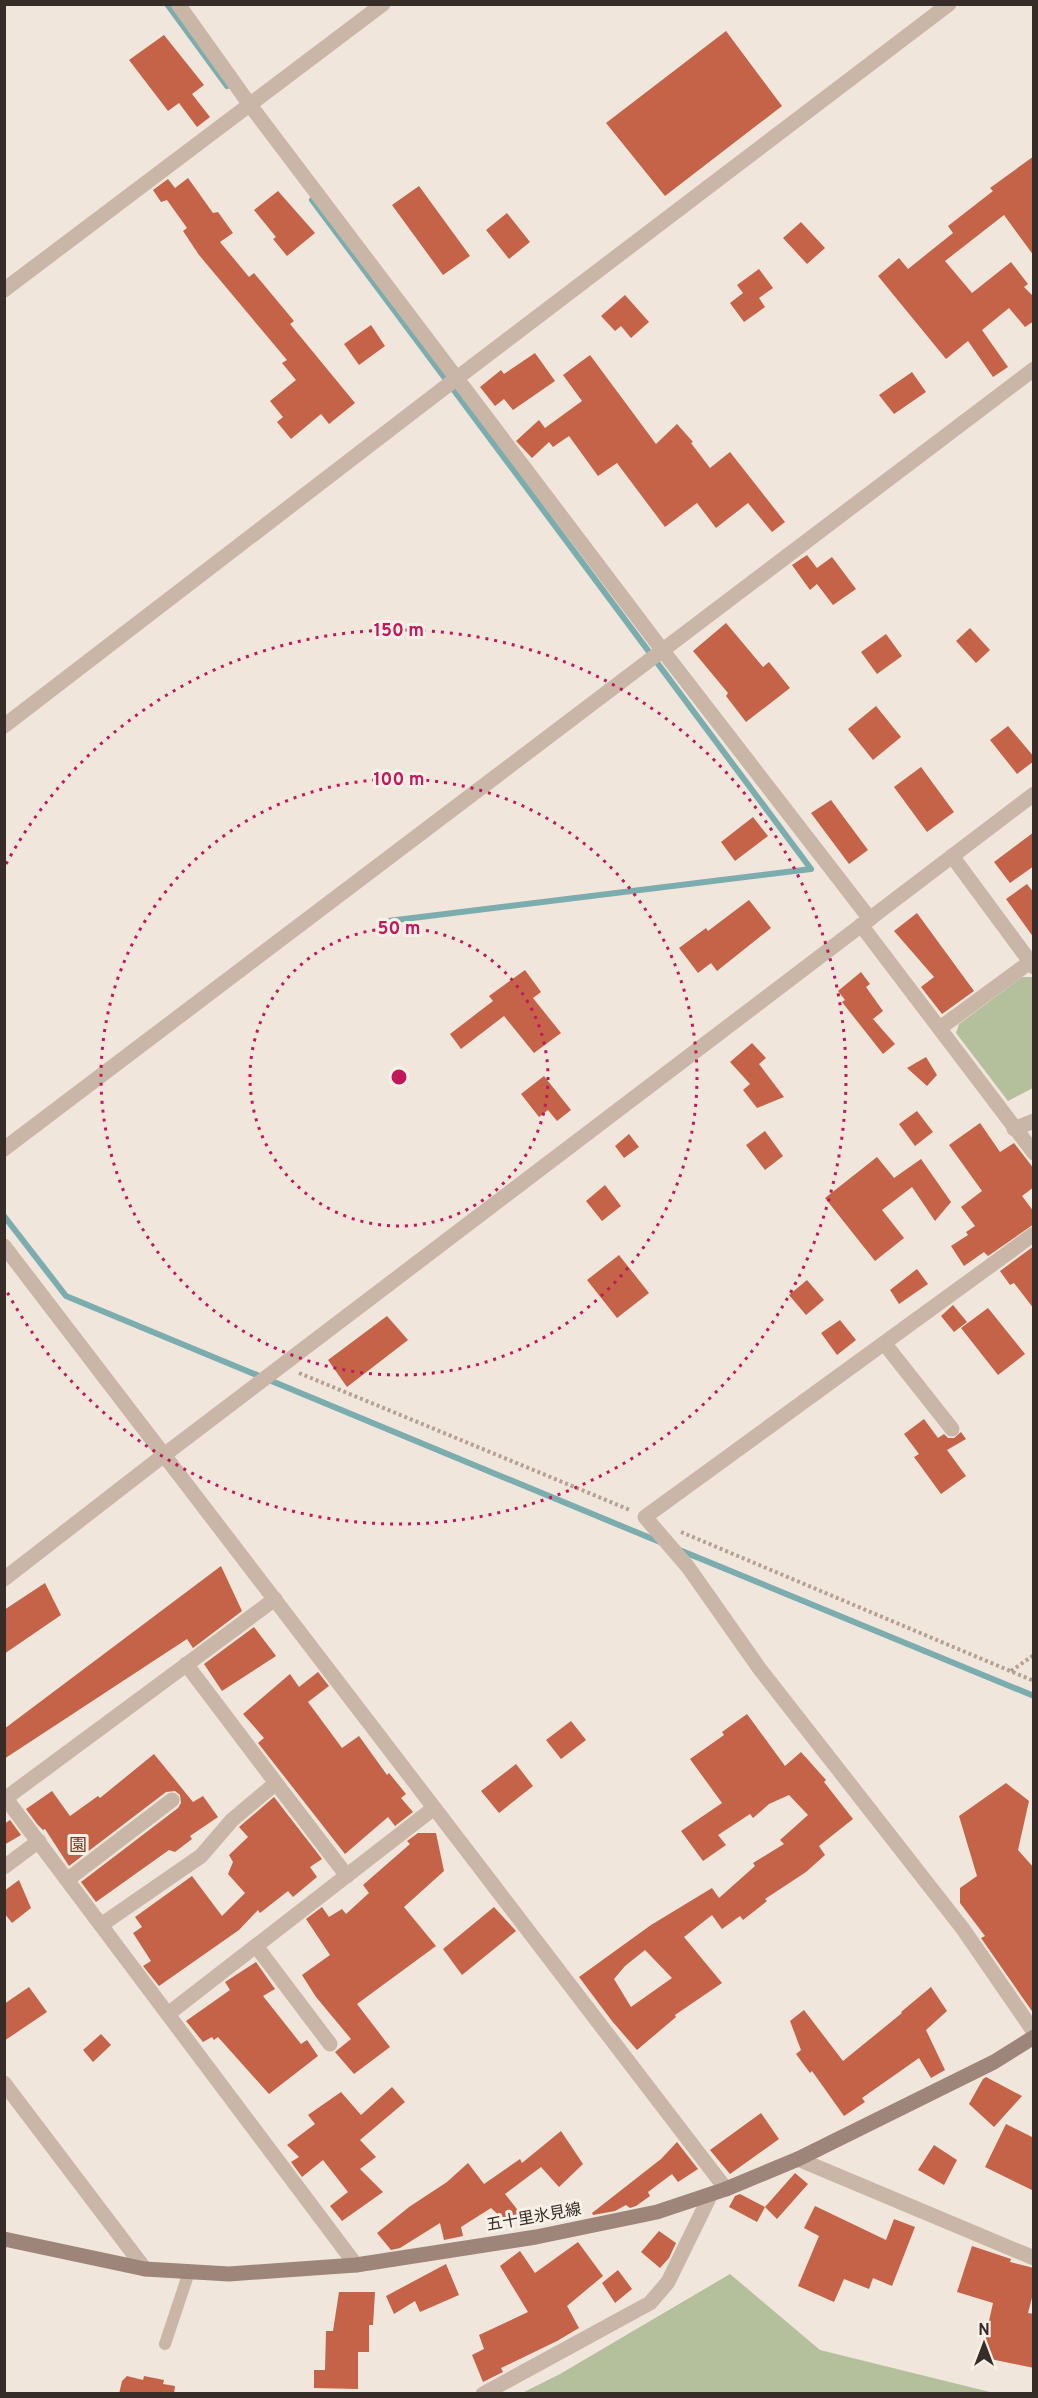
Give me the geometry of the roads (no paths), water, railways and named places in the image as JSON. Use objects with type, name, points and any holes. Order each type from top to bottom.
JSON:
[{"type":"main road","name":"五十里氷見線","points":[[4,2239],[145,2269],[230,2274],[356,2265],[536,2237],[657,2212],[726,2189],[798,2158],[994,2062],[1034,2037]]},
{"type":"street","points":[[178,4],[250,105],[663,651],[865,922],[1014,1129],[1034,1153]]},
{"type":"street","points":[[4,290],[383,4]]},
{"type":"street","points":[[4,726],[949,4]]},
{"type":"street","points":[[4,1149],[1034,369]]},
{"type":"street","points":[[4,1579],[952,856],[1031,801]]},
{"type":"street","points":[[940,1028],[1032,964],[952,856]]},
{"type":"street","points":[[1014,1129],[1034,1120]]},
{"type":"street","points":[[1034,1234],[645,1517],[688,1568],[759,1668],[963,1929],[1034,2032]]},
{"type":"street","points":[[4,1246],[726,2189]]},
{"type":"street","points":[[884,1343],[952,1429]]},
{"type":"street","points":[[275,1599],[5,1797],[356,2265]]},
{"type":"street","points":[[186,1664],[347,1876]]},
{"type":"street","points":[[101,1925],[201,1856],[232,1820],[276,1783]]},
{"type":"street","points":[[67,1880],[172,1800]]},
{"type":"street","points":[[168,2014],[434,1808]]},
{"type":"street","points":[[4,1867],[39,1842]]},
{"type":"street","points":[[256,1946],[330,2044]]},
{"type":"street","points":[[4,2083],[145,2269]]},
{"type":"street","points":[[798,2158],[1034,2258]]},
{"type":"street","points":[[483,2394],[650,2303],[668,2282],[711,2194]]},
{"type":"lane","points":[[165,2344],[189,2272]]},
{"type":"waterway","points":[[167,4],[227,86]]},
{"type":"waterway","points":[[312,200],[811,869],[388,921]]},
{"type":"waterway","points":[[4,1216],[66,1296],[660,1542]]},
{"type":"waterway","points":[[677,1549],[1034,1696]]},
{"type":"district","name":"園","points":[[78,1846]]}]
